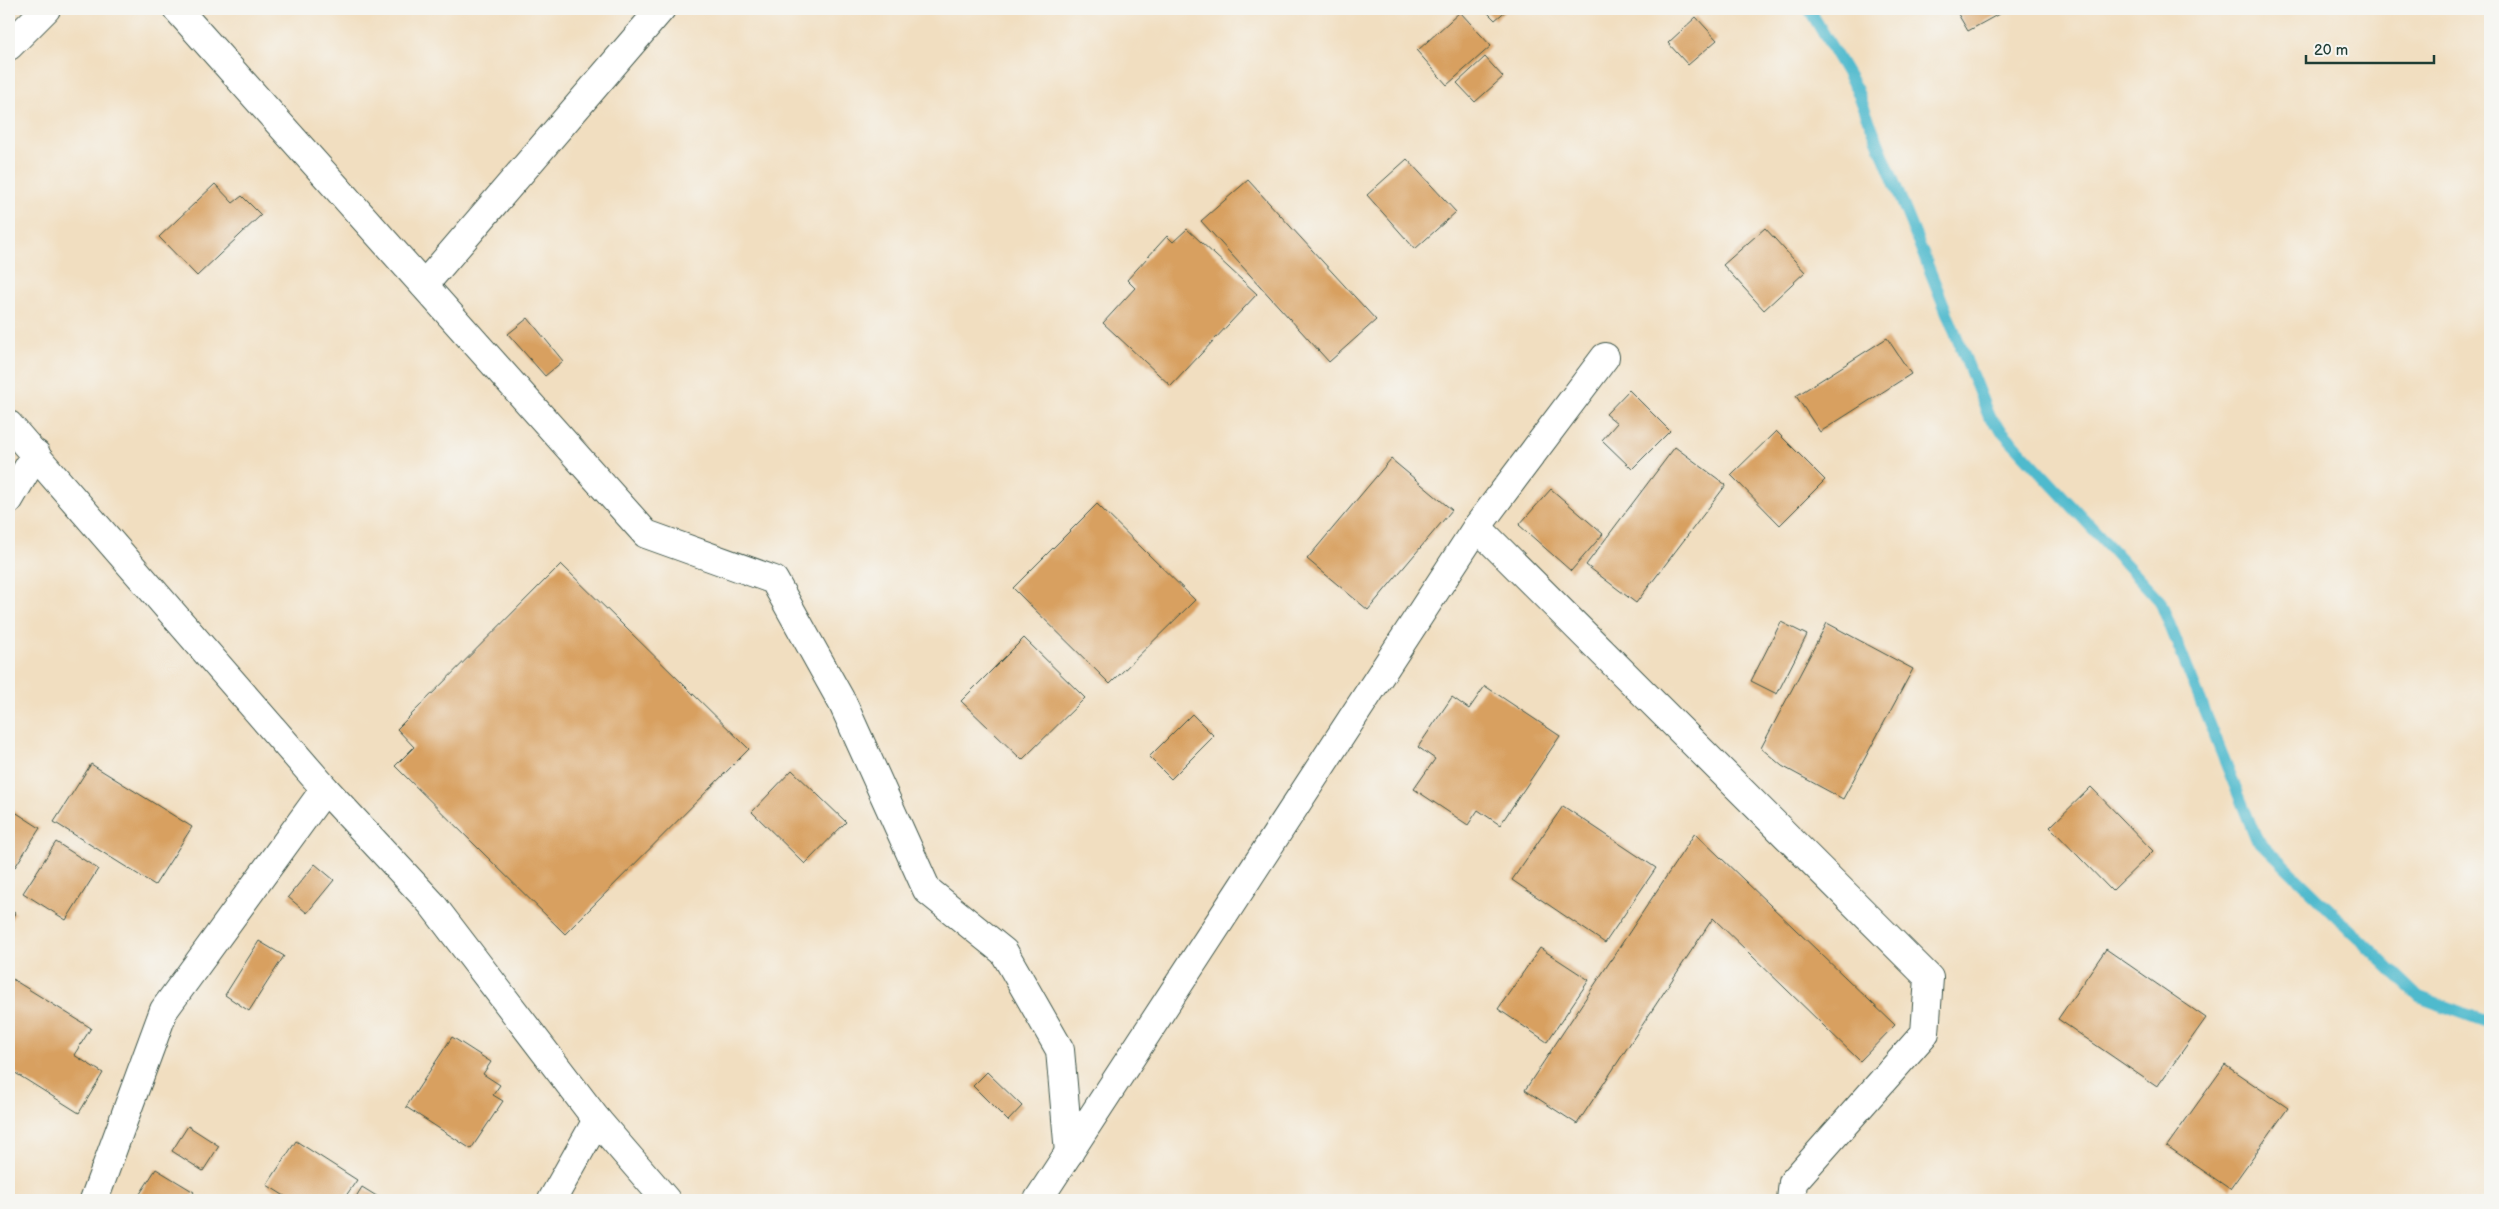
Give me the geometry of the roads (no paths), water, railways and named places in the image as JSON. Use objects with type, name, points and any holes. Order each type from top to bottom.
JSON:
[{"type":"street","points":[[9,46],[46,9]]},
{"type":"street","points":[[177,9],[646,534],[774,580],[843,704],[927,890],[1004,952],[1060,1050],[1069,1154]]},
{"type":"street","points":[[424,285],[661,9]]},
{"type":"street","points":[[1038,1200],[1477,527],[1605,357]]},
{"type":"street","points":[[9,425],[325,789],[431,903],[597,1120],[666,1200]]},
{"type":"street","points":[[9,500],[36,454]]},
{"type":"street","points":[[1477,527],[1929,978],[1925,1033],[1793,1182],[1790,1200]]},
{"type":"street","points":[[94,1200],[164,1010],[325,789]]},
{"type":"street","points":[[552,1200],[597,1120]]},
{"type":"waterway","points":[[1809,9],[1856,88],[1989,417],[2160,601],[2256,838],[2419,997],[2490,1023]]}]
